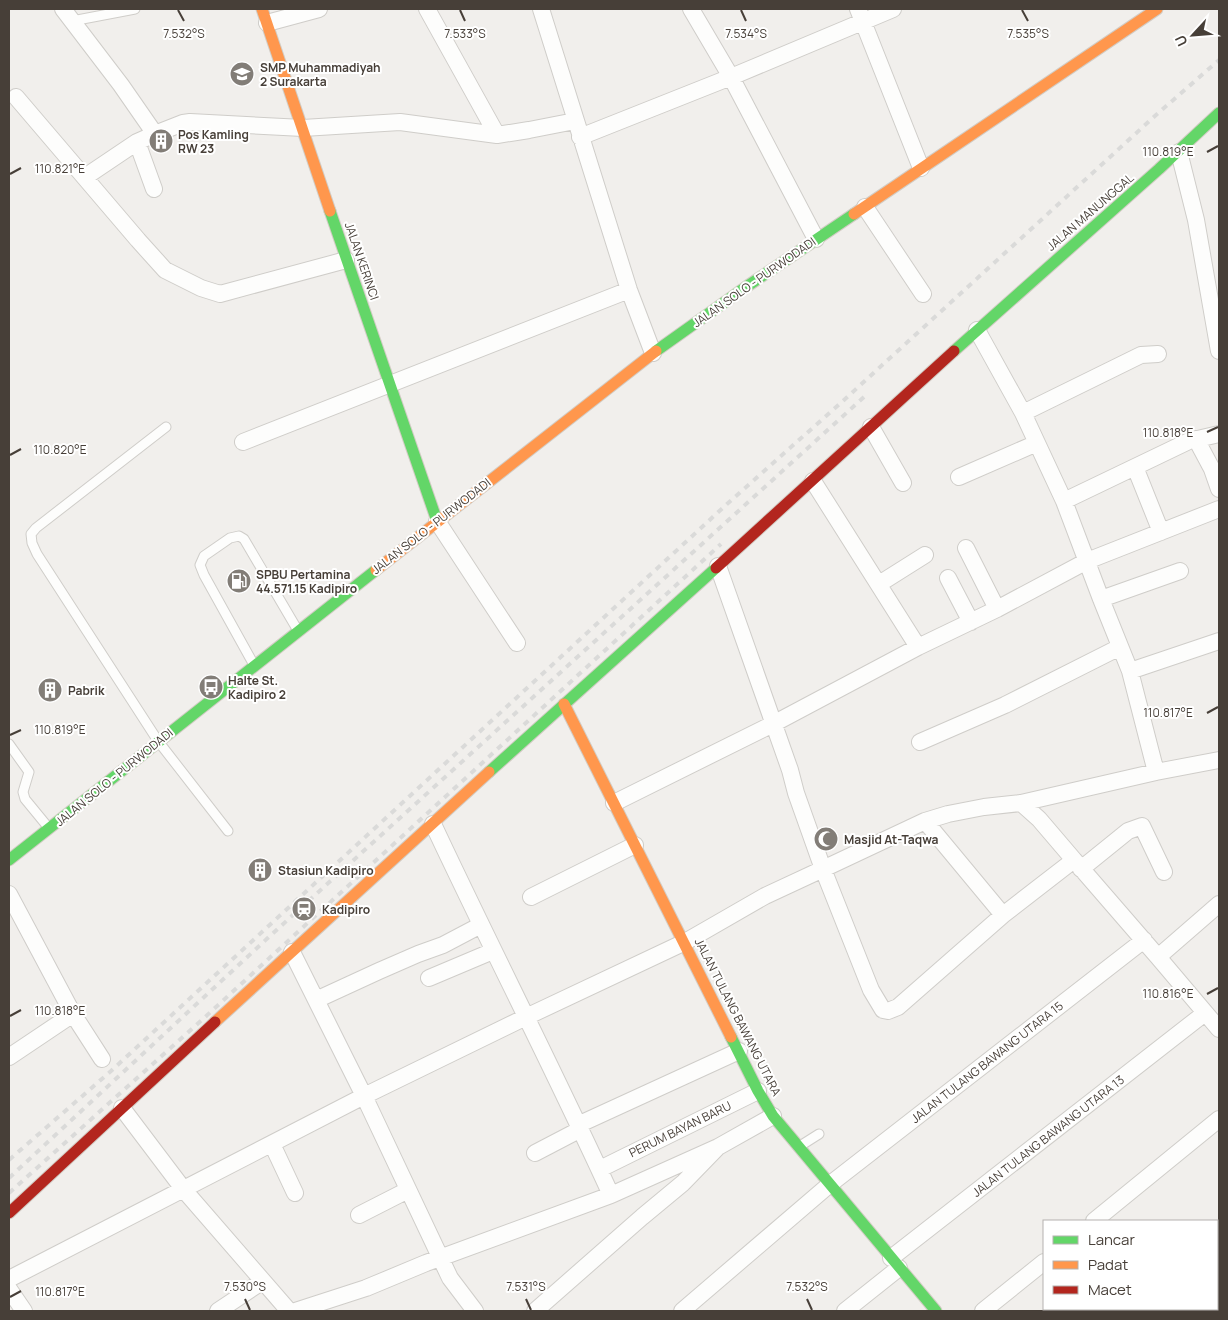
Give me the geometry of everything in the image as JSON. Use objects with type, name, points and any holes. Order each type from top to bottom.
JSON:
[{"type":"street","points":[[265,16],[319,9]]},
{"type":"street","points":[[427,9],[497,135]]},
{"type":"street","points":[[541,9],[629,290],[653,353]]},
{"type":"street","points":[[691,9],[731,77],[816,239]]},
{"type":"street","points":[[580,136],[731,77],[860,15],[893,9]]},
{"type":"street","name":"JALAN SOLO - PURWODADI","points":[[9,860],[437,521],[653,353],[1146,12]]},
{"type":"street","points":[[68,15],[156,134]]},
{"type":"street","points":[[860,15],[921,168]]},
{"type":"street","name":"JALAN KERINCI","points":[[265,16],[346,260],[437,521]]},
{"type":"street","points":[[16,98],[165,270],[211,292],[220,294],[346,260]]},
{"type":"street","name":"JALAN MANUNGGAL","points":[[9,1213],[564,704],[813,481],[977,330],[1179,152],[1219,113]]},
{"type":"street","points":[[85,177],[137,142],[183,123],[190,122],[303,128],[400,122],[497,135],[575,121]]},
{"type":"street","points":[[137,142],[154,189]]},
{"type":"street","points":[[1179,152],[1196,220],[1219,351]]},
{"type":"street","points":[[865,207],[923,294]]},
{"type":"street","points":[[243,442],[629,290]]},
{"type":"street","points":[[977,330],[1023,413],[1064,501],[1100,599],[1130,671],[1156,772]]},
{"type":"street","points":[[1023,413],[1141,355],[1158,354]]},
{"type":"street","points":[[871,427],[903,483]]},
{"type":"street","points":[[1064,501],[1196,439],[1219,434]]},
{"type":"street","points":[[1196,439],[1212,469],[1219,489]]},
{"type":"street","points":[[959,477],[1036,443]]},
{"type":"street","points":[[1135,467],[1161,532]]},
{"type":"street","points":[[813,481],[918,647]]},
{"type":"street","points":[[614,803],[773,724],[918,647],[997,609],[1087,561],[1219,509]]},
{"type":"street","points":[[437,521],[517,643]]},
{"type":"street","points":[[966,548],[997,609]]},
{"type":"street","points":[[879,584],[925,555]]},
{"type":"street","points":[[718,566],[823,869],[871,990],[883,1010],[888,1011],[898,1007],[1003,915],[1139,823],[1164,872]]},
{"type":"street","points":[[1100,599],[1180,571]]},
{"type":"street","points":[[948,578],[971,622]]},
{"type":"street","points":[[1130,671],[1219,641]]},
{"type":"street","points":[[920,742],[1005,705],[1120,647]]},
{"type":"street","name":"JALAN TULANG BAWANG UTARA","points":[[564,704],[685,942],[758,1091],[773,1116],[936,1311]]},
{"type":"street","points":[[9,1279],[364,1096],[685,942],[765,896],[925,821],[984,806],[1021,803],[1156,772],[1219,760]]},
{"type":"street","points":[[1021,803],[1039,819],[1219,1029]]},
{"type":"street","points":[[925,821],[1003,915]]},
{"type":"street","points":[[433,824],[493,951],[581,1126],[611,1195]]},
{"type":"street","points":[[531,897],[635,845]]},
{"type":"street","points":[[9,894],[73,1014],[102,1059]]},
{"type":"street","points":[[1158,956],[1219,904]]},
{"type":"street","points":[[316,1000],[418,954],[444,945],[481,925]]},
{"type":"street","name":"JALAN TULANG BAWANG UTARA 15","points":[[682,1311],[829,1185],[1144,940]]},
{"type":"street","points":[[429,978],[493,951]]},
{"type":"street","points":[[292,952],[364,1096],[450,1278],[475,1311]]},
{"type":"street","name":"JALAN TULANG BAWANG UTARA 13","points":[[846,1311],[895,1263],[1205,1013]]},
{"type":"street","points":[[9,1057],[73,1014]]},
{"type":"street","points":[[536,1153],[581,1126],[739,1051]]},
{"type":"street","name":"PERUM BAYAN BARU","points":[[602,1168],[758,1091]]},
{"type":"street","points":[[122,1108],[184,1190],[289,1311]]},
{"type":"street","points":[[295,1311],[366,1288],[426,1263],[611,1195],[718,1147],[773,1116]]},
{"type":"street","points":[[1095,1220],[1219,1119]]},
{"type":"street","points":[[272,1144],[296,1193]]},
{"type":"street","points":[[535,1311],[683,1183],[718,1147]]},
{"type":"street","points":[[359,1215],[408,1190]]},
{"type":"street","points":[[983,1311],[1043,1263]]},
{"type":"street","points":[[218,1311],[263,1281]]},
{"type":"street","points":[[9,1289],[24,1311]]},
{"type":"lane","points":[[68,15],[135,9]]},
{"type":"lane","points":[[166,427],[36,528],[31,534],[32,543],[37,554],[158,741],[228,831]]},
{"type":"lane","points":[[255,667],[204,575],[200,565],[204,556],[230,538],[238,536],[244,539],[299,631]]},
{"type":"lane","points":[[9,744],[29,772],[23,792],[25,799],[50,828]]},
{"type":"lane","points":[[798,1148],[819,1134]]},
{"type":"railway","points":[[9,1160],[111,1071],[727,504],[1219,60]]},
{"type":"railway","points":[[9,1178],[271,935],[864,397]]},
{"type":"railway","points":[[9,1193],[204,1018],[721,544]]},
{"type":"traffic: fast","points":[[954,351],[1159,169],[1219,113]]},
{"type":"traffic: fast","points":[[330,211],[437,521]]},
{"type":"traffic: fast","points":[[656,351],[854,214]]},
{"type":"traffic: fast","points":[[489,772],[716,568]]},
{"type":"traffic: fast","points":[[9,860],[376,570]]},
{"type":"traffic: fast","points":[[731,1037],[758,1091],[773,1116],[936,1311]]},
{"type":"traffic: slow","points":[[262,9],[330,211]]},
{"type":"traffic: slow","points":[[854,214],[1157,9]]},
{"type":"traffic: slow","points":[[376,570],[656,351]]},
{"type":"traffic: slow","points":[[564,704],[731,1037]]},
{"type":"traffic: slow","points":[[215,1022],[489,772]]},
{"type":"traffic: jam","points":[[716,568],[954,351]]},
{"type":"traffic: jam","points":[[9,1213],[215,1022]]},
{"type":"place","name":"SMP Muhammadiyah 2 Surakarta","points":[[242,74]]},
{"type":"place","name":"Pos Kamling RW 23","points":[[161,141]]},
{"type":"place","name":"SPBU Pertamina 44.571.15 Kadipiro","points":[[239,581]]},
{"type":"place","name":"Halte St. Kadipiro 2","points":[[211,687]]},
{"type":"place","name":"Pabrik","points":[[50,690]]},
{"type":"place","name":"Masjid At-Taqwa","points":[[826,839]]},
{"type":"place","name":"Stasiun Kadipiro","points":[[260,870]]},
{"type":"place","name":"Kadipiro","points":[[304,909]]}]
